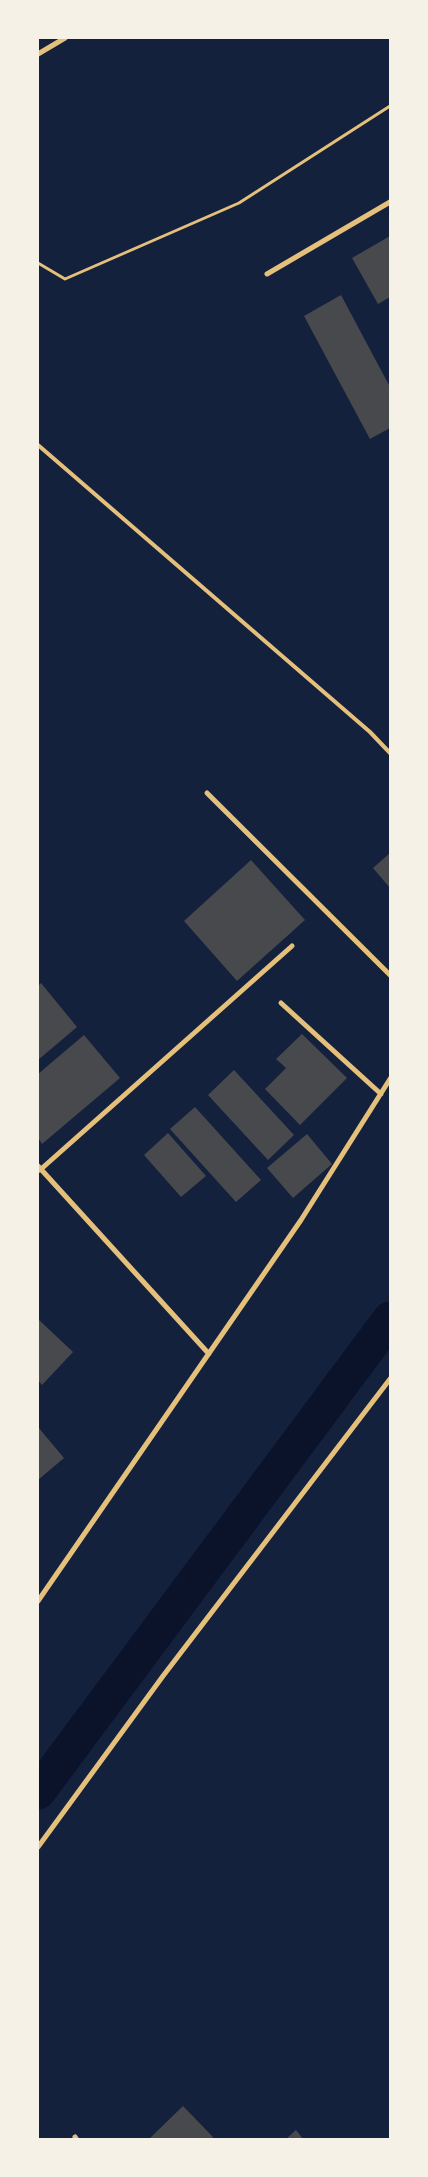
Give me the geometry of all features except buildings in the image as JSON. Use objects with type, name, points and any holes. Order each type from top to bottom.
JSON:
[{"type":"street","points":[[38,54],[65,38]]},
{"type":"street","points":[[267,274],[390,202]]},
{"type":"street","points":[[207,793],[390,975]]},
{"type":"street","points":[[209,1354],[39,1168],[292,946]]},
{"type":"street","points":[[281,1003],[381,1094]]},
{"type":"street","points":[[38,1601],[301,1220],[390,1079]]},
{"type":"street","points":[[38,1847],[163,1676],[390,1379]]},
{"type":"lane","points":[[38,445],[370,732],[390,753]]},
{"type":"path","points":[[38,262],[65,279],[239,203],[390,106]]},
{"type":"waterway","points":[[38,1792],[390,1319]]}]
